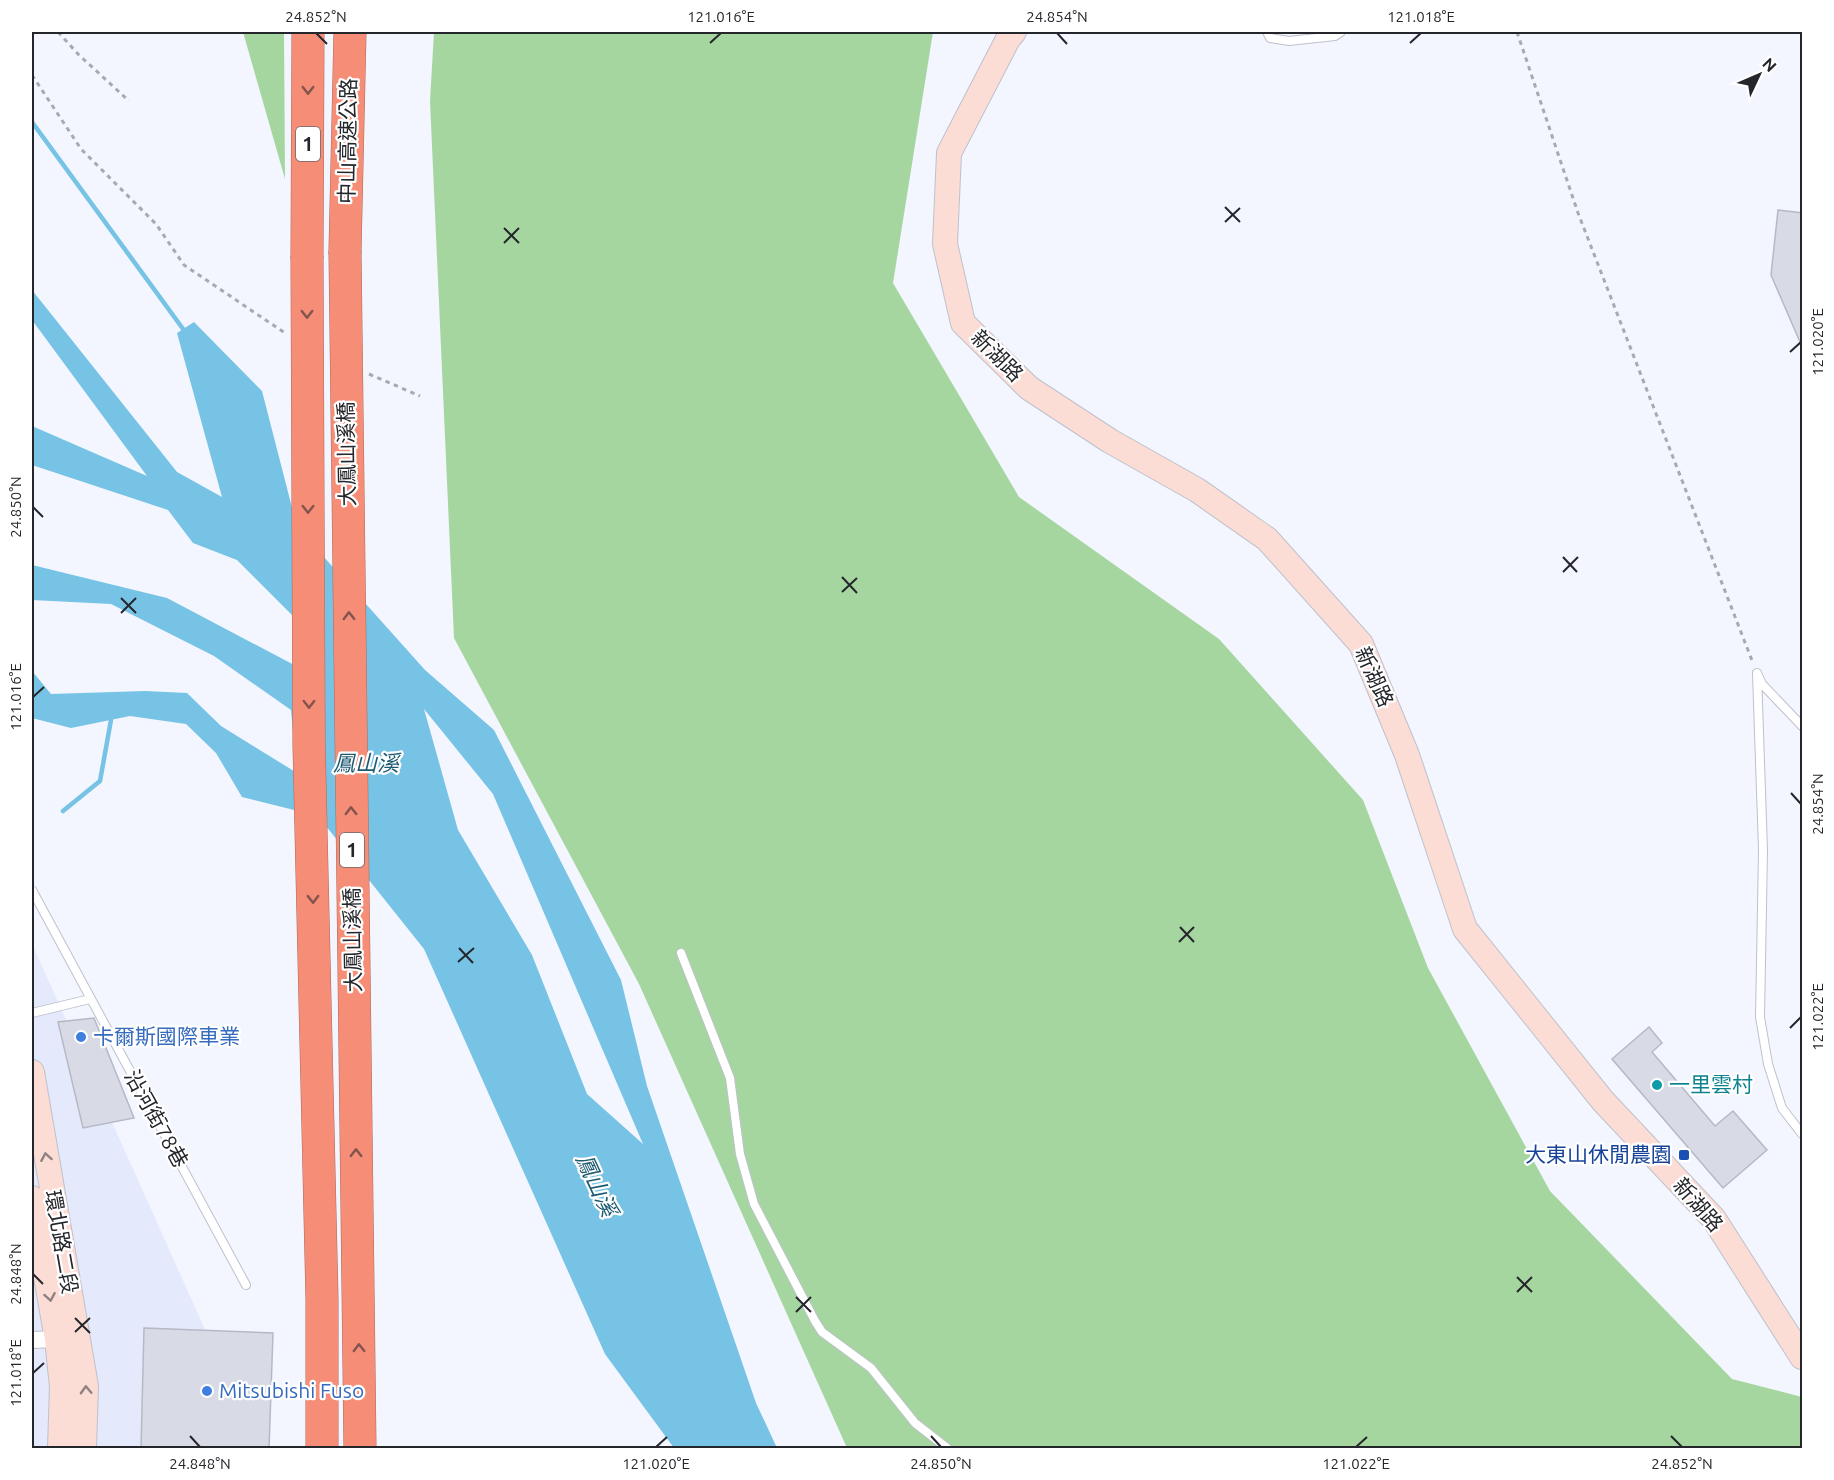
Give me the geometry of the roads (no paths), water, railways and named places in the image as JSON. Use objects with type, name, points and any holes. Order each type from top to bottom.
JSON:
[{"type":"highway","name":"中山高速公路","points":[[307,256],[308,32]]},
{"type":"highway","name":"中山高速公路","points":[[345,251],[350,32]]},
{"type":"highway","name":"大鳳山溪橋","points":[[345,251],[360,1449]]},
{"type":"highway","name":"大鳳山溪橋","points":[[307,256],[309,745],[322,1299],[322,1449]]},
{"type":"main road","name":"新湖路","points":[[1011,35],[950,153],[945,244],[963,322],[1029,388],[1110,441],[1197,490],[1267,539],[1361,644],[1407,755],[1465,929],[1604,1101],[1714,1220],[1803,1357]]},
{"type":"main road","name":"環北路二段","points":[[32,1072],[86,1386],[84,1449]]},
{"type":"main road","name":"環北路二段","points":[[32,1198],[57,1339],[62,1387],[60,1449]]},
{"type":"street","points":[[32,1340],[57,1339]]},
{"type":"lane","points":[[1267,32],[1270,38],[1289,41],[1335,36],[1341,32]]},
{"type":"lane","points":[[1803,726],[1762,684],[1757,673],[1763,850],[1760,1017],[1768,1064],[1782,1108],[1803,1134]]},
{"type":"lane","name":"沿河街78巷","points":[[32,890],[246,1285]]},
{"type":"lane","points":[[681,953],[730,1078],[740,1154],[754,1204],[815,1322],[822,1332],[871,1368],[915,1423],[947,1449]]},
{"type":"lane","points":[[32,1013],[90,999]]},
{"type":"water","name":"鳳山溪","points":[[32,290],[177,472],[222,497],[177,333],[194,322],[262,391],[297,527],[425,670],[494,730],[621,980],[647,1086],[756,1403],[777,1448],[674,1448],[605,1354],[424,949],[318,816],[242,797],[216,753],[186,724],[130,716],[71,728],[32,718],[32,671],[51,694],[145,691],[187,693],[221,726],[297,773],[291,710],[214,656],[111,604],[32,600],[32,565],[167,598],[296,666],[293,616],[237,560],[193,543],[168,510],[32,465],[32,426],[147,476],[32,320]],"holes":[[[424,709],[493,794],[643,1144],[587,1094],[532,955],[458,830]]]},
{"type":"waterway","points":[[32,122],[186,333]]},
{"type":"waterway","points":[[63,811],[100,781],[111,720]]},
{"type":"place","name":"卡爾斯國際車業","points":[[81,1037]]},
{"type":"place","name":"一里雲村","points":[[1657,1085]]},
{"type":"place","name":"大東山休閒農園","points":[[1684,1155]]},
{"type":"place","name":"Mitsubishi Fuso","points":[[207,1391]]}]
